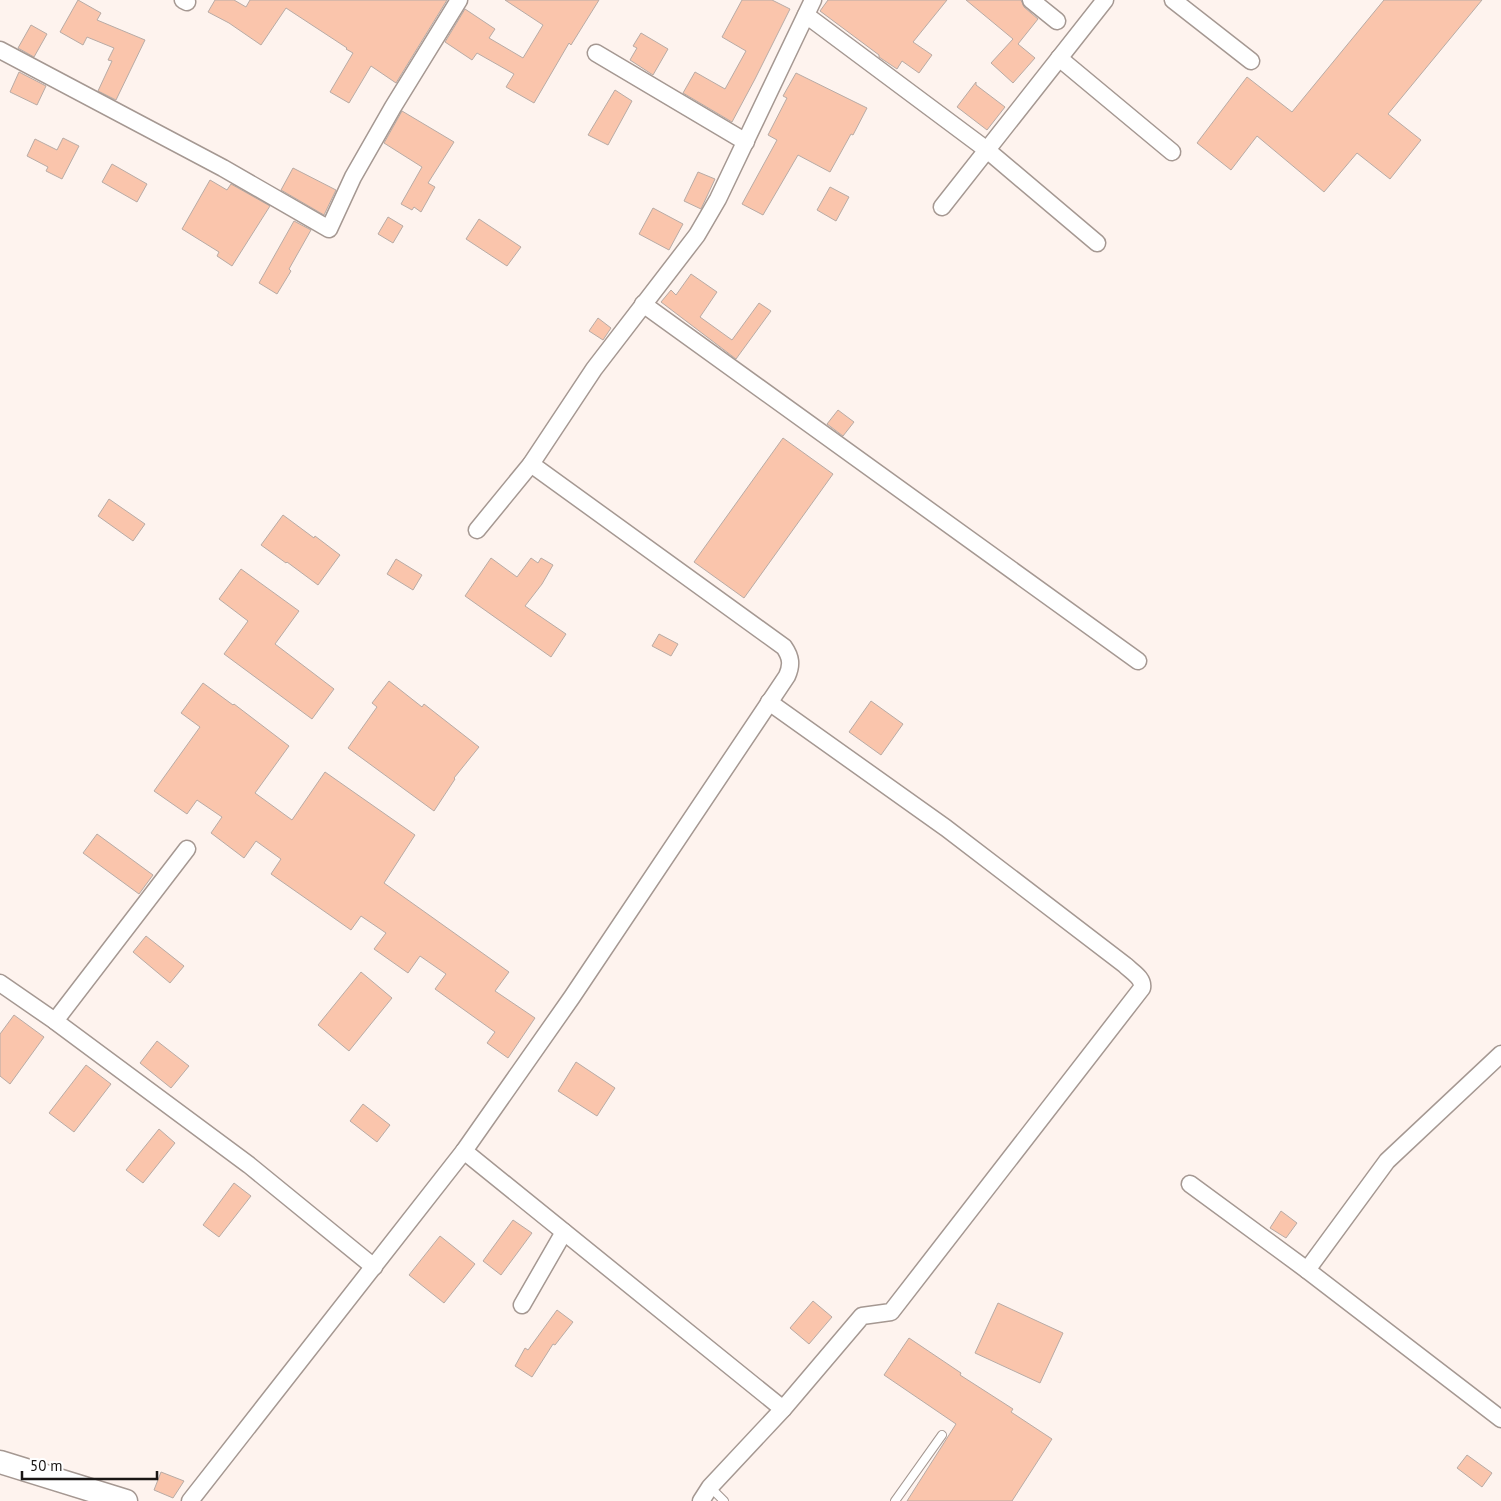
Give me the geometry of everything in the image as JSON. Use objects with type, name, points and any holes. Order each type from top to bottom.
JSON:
[{"type":"street","points":[[1,53],[223,168],[329,229],[353,177],[459,0]]},
{"type":"street","points":[[1030,0],[1057,21]]},
{"type":"street","points":[[942,207],[1105,0]]},
{"type":"street","points":[[1174,0],[1250,61]]},
{"type":"street","points":[[477,530],[531,464],[594,368],[697,235],[718,199],[810,7],[987,150],[1097,243]]},
{"type":"street","points":[[596,52],[746,142]]},
{"type":"street","points":[[1059,58],[1172,152]]},
{"type":"street","points":[[643,304],[1138,661]]},
{"type":"street","points":[[190,1501],[464,1151],[572,996],[790,669],[791,660],[784,647],[531,464]]},
{"type":"street","points":[[705,1494],[783,1409],[862,1316],[891,1312],[1142,988],[1143,982],[1125,965],[946,828],[769,702]]},
{"type":"street","points":[[55,1021],[187,849]]},
{"type":"street","points":[[0,984],[55,1021],[249,1165],[374,1268]]},
{"type":"street","points":[[1307,1270],[1387,1161],[1501,1054]]},
{"type":"street","points":[[464,1151],[783,1409]]},
{"type":"street","points":[[1190,1184],[1307,1270],[1501,1419]]},
{"type":"street","points":[[522,1305],[564,1232]]},
{"type":"street","points":[[0,1462],[126,1501]]},
{"type":"lane","points":[[895,1501],[942,1435]]},
{"type":"lane","points":[[705,1494],[724,1501]]},
{"type":"building","points":[[78,0],[101,13],[97,20],[145,40],[116,100],[98,91],[112,61],[108,60],[114,48],[87,37],[83,45],[60,32]]},
{"type":"building","points":[[215,0],[234,0],[246,7],[250,0],[447,0],[396,83],[371,66],[349,103],[330,92],[353,53],[347,48],[286,8],[261,45],[229,23],[208,12]]},
{"type":"building","points":[[505,0],[599,0],[571,45],[569,43],[534,103],[506,87],[514,74],[477,53],[472,60],[445,42],[465,9],[495,29],[489,38],[523,58],[543,25]]},
{"type":"building","points":[[742,0],[772,0],[790,9],[732,122],[683,93],[695,72],[725,89],[746,51],[722,37]]},
{"type":"building","points":[[828,0],[947,0],[913,42],[932,55],[919,73],[902,61],[897,69],[820,11]]},
{"type":"building","points":[[966,0],[1021,0],[1024,7],[1038,19],[1018,44],[1035,58],[1013,83],[991,63],[1013,39]]},
{"type":"building","points":[[1384,0],[1482,0],[1388,114],[1421,140],[1390,179],[1357,153],[1324,192],[1257,136],[1231,170],[1197,143],[1247,77],[1292,112]]},
{"type":"building","points":[[31,25],[47,34],[34,57],[18,48]]},
{"type":"building","points":[[641,33],[668,49],[653,75],[630,60],[637,48],[633,46]]},
{"type":"building","points":[[19,72],[46,86],[37,105],[10,92]]},
{"type":"building","points":[[796,73],[867,108],[830,172],[798,155],[763,215],[742,204],[777,140],[768,135],[787,98],[783,96]]},
{"type":"building","points":[[976,82],[976,85],[1005,107],[987,130],[957,107]]},
{"type":"building","points":[[615,90],[632,101],[608,145],[588,135]]},
{"type":"building","points":[[402,111],[454,142],[428,183],[435,187],[421,212],[414,207],[412,210],[401,204],[422,167],[384,143]]},
{"type":"building","points":[[63,138],[79,146],[62,179],[46,171],[48,167],[27,156],[35,139],[57,150]]},
{"type":"building","points":[[112,164],[147,184],[137,202],[102,182]]},
{"type":"building","points":[[293,168],[336,190],[324,215],[281,190]]},
{"type":"building","points":[[698,172],[715,179],[701,209],[684,201]]},
{"type":"building","points":[[210,180],[227,190],[231,184],[270,206],[232,266],[217,256],[219,252],[182,229]]},
{"type":"building","points":[[830,187],[849,197],[836,221],[817,210]]},
{"type":"building","points":[[653,208],[683,224],[669,250],[639,234]]},
{"type":"building","points":[[388,217],[403,226],[393,243],[378,234]]},
{"type":"building","points":[[479,219],[521,247],[507,266],[466,239]]},
{"type":"building","points":[[294,221],[311,230],[289,269],[291,271],[277,294],[259,283]]},
{"type":"building","points":[[691,274],[717,292],[700,317],[732,340],[759,303],[771,311],[736,359],[661,302],[671,290],[676,295]]},
{"type":"building","points":[[598,318],[611,328],[603,340],[589,331]]},
{"type":"building","points":[[838,410],[854,422],[843,436],[827,424]]},
{"type":"building","points":[[783,438],[833,474],[744,598],[694,562]]},
{"type":"building","points":[[109,499],[145,524],[133,541],[98,516]]},
{"type":"building","points":[[283,515],[340,555],[318,585],[261,545]]},
{"type":"building","points":[[491,558],[517,577],[531,558],[538,563],[541,558],[553,565],[542,584],[525,606],[566,634],[551,657],[465,596]]},
{"type":"building","points":[[396,559],[422,575],[413,590],[387,574]]},
{"type":"building","points":[[241,569],[299,611],[275,644],[334,689],[312,719],[224,654],[248,621],[219,599]]},
{"type":"building","points":[[659,634],[678,644],[671,656],[652,646]]},
{"type":"building","points":[[389,681],[422,707],[424,704],[479,747],[454,778],[434,811],[348,748],[377,707],[372,703]]},
{"type":"building","points":[[203,683],[289,746],[255,793],[292,820],[325,772],[415,835],[384,883],[509,972],[495,991],[535,1018],[508,1058],[487,1043],[495,1032],[435,989],[446,974],[420,956],[408,973],[374,949],[386,933],[361,916],[351,930],[271,874],[281,859],[256,841],[244,858],[211,833],[222,817],[197,800],[187,814],[154,791],[200,727],[181,713]]},
{"type":"building","points":[[871,701],[903,724],[881,755],[849,732]]},
{"type":"building","points":[[97,834],[153,875],[139,894],[83,853]]},
{"type":"building","points":[[146,936],[184,966],[170,983],[133,952]]},
{"type":"building","points":[[361,972],[392,998],[349,1051],[318,1025]]},
{"type":"building","points":[[14,1015],[44,1037],[10,1084],[0,1076],[0,1034]]},
{"type":"building","points":[[157,1041],[189,1066],[171,1088],[140,1063]]},
{"type":"building","points":[[576,1062],[615,1088],[597,1116],[558,1091]]},
{"type":"building","points":[[86,1065],[111,1084],[74,1132],[49,1113]]},
{"type":"building","points":[[363,1104],[390,1125],[377,1142],[350,1121]]},
{"type":"building","points":[[159,1129],[175,1143],[143,1183],[126,1170]]},
{"type":"building","points":[[234,1183],[251,1196],[219,1237],[203,1225]]},
{"type":"building","points":[[1281,1211],[1297,1223],[1286,1238],[1270,1228]]},
{"type":"building","points":[[513,1220],[532,1233],[501,1275],[483,1261]]},
{"type":"building","points":[[440,1236],[475,1264],[444,1303],[409,1275]]},
{"type":"building","points":[[813,1301],[832,1317],[809,1344],[790,1328]]},
{"type":"building","points":[[998,1303],[1063,1333],[1040,1383],[975,1353]]},
{"type":"building","points":[[557,1310],[573,1322],[555,1345],[553,1344],[532,1377],[515,1366],[525,1348],[528,1350]]},
{"type":"building","points":[[909,1338],[961,1373],[960,1375],[1013,1409],[1011,1412],[1052,1439],[1012,1501],[907,1501],[956,1424],[884,1375]]},
{"type":"building","points":[[1467,1455],[1492,1473],[1482,1487],[1457,1468]]},
{"type":"building","points":[[161,1472],[184,1481],[173,1498],[154,1490]]}]
